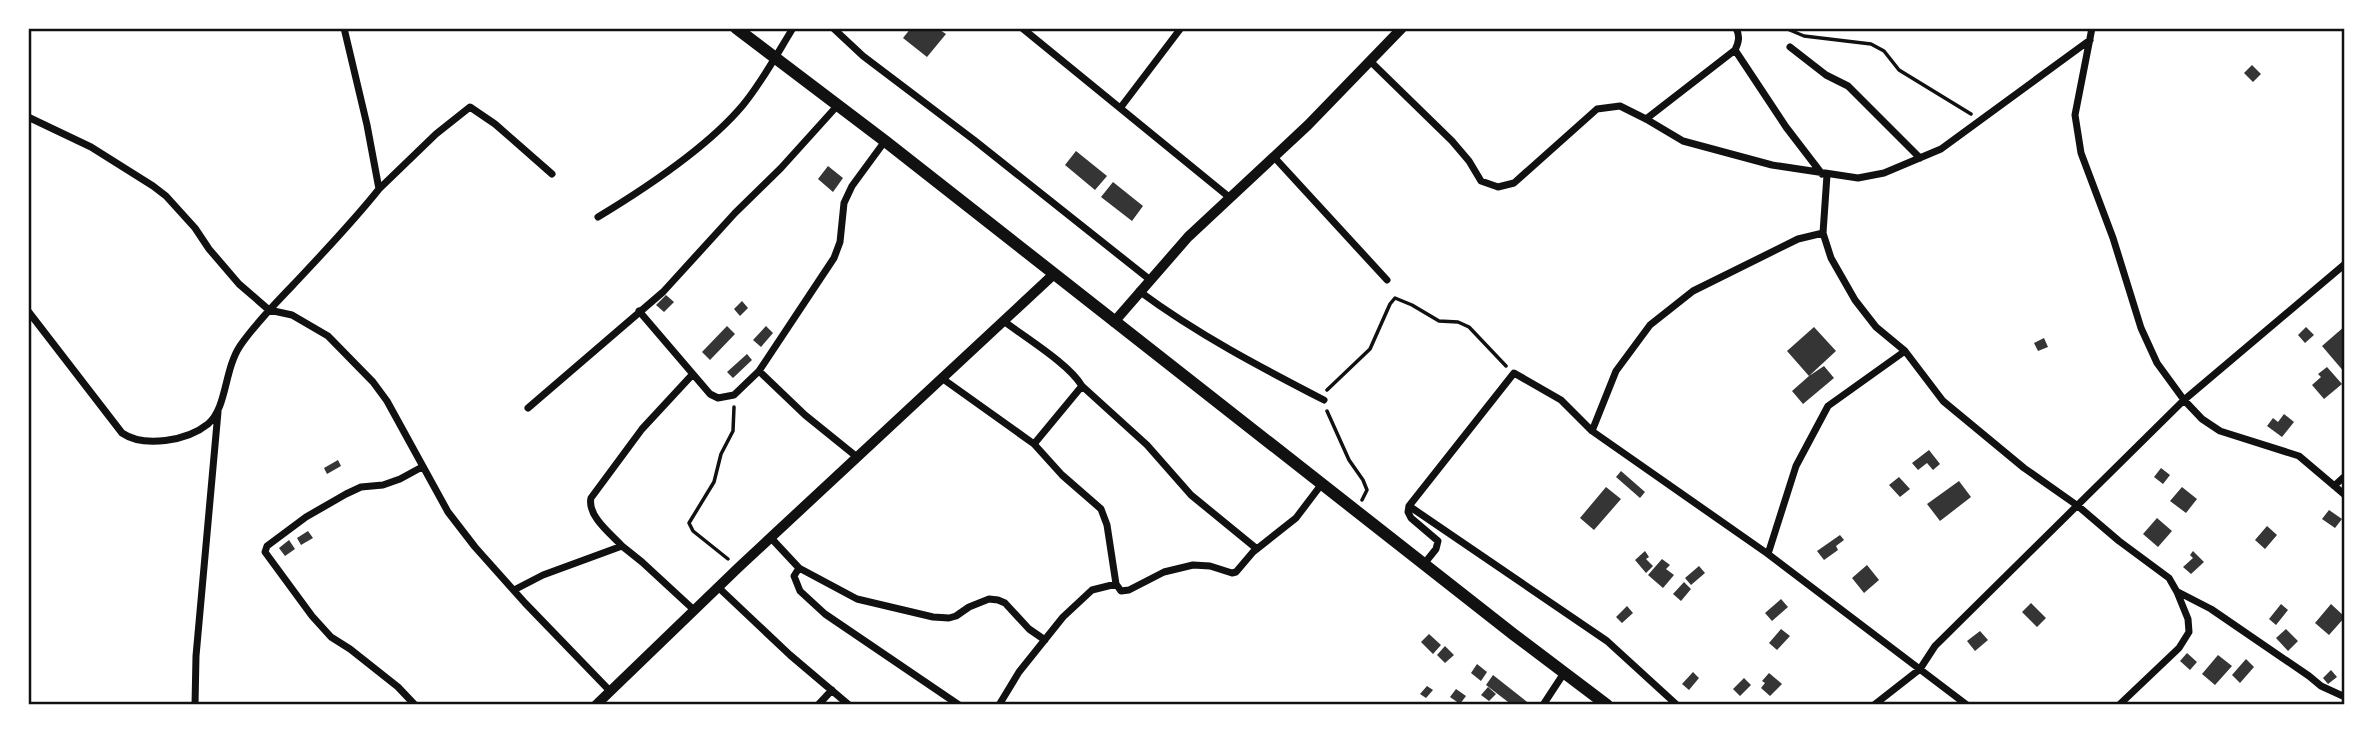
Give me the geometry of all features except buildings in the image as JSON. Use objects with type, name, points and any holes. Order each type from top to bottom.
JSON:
[{"type":"main road","points":[[736,28],[885,141],[1321,485],[1607,705]]},
{"type":"street","points":[[344,28],[379,189]]},
{"type":"street","points":[[598,217],[661,176],[730,119],[745,103],[793,28]]},
{"type":"street","points":[[832,28],[863,56],[975,139],[1149,279]]},
{"type":"street","points":[[1022,28],[1228,197]]},
{"type":"street","points":[[1121,107],[1181,28]]},
{"type":"street","points":[[1114,322],[1149,279],[1228,197],[1274,157],[1402,28]]},
{"type":"street","points":[[1646,119],[1735,50],[1739,43],[1736,28]]},
{"type":"street","points":[[2092,28],[2075,115],[2081,153],[2113,238],[2147,343],[2157,363],[2184,400],[2202,419],[2220,431],[2299,456],[2345,495]]},
{"type":"street","points":[[1370,61],[1452,141],[1481,181],[1498,187],[1514,183],[1597,109],[1620,106],[1683,141],[1772,165],[1858,178],[1884,173],[1941,149],[2090,40]]},
{"type":"street","points":[[1790,47],[1826,75],[1848,86],[1920,158]]},
{"type":"street","points":[[1735,50],[1786,127],[1825,174],[1823,233],[1831,258],[1854,300],[1876,327],[1905,351],[1944,401],[2024,468],[2078,506],[2169,578],[2188,619],[2189,632],[2179,648],[2119,705]]},
{"type":"street","points":[[528,408],[682,272],[735,213],[782,168],[837,106]]},
{"type":"street","points":[[195,705],[196,656],[218,412],[232,360],[239,347],[269,310],[360,214],[379,189],[436,134],[470,107],[495,124],[552,174]]},
{"type":"street","points":[[28,117],[101,153],[166,196],[239,284],[269,310],[292,315],[328,336],[387,401],[448,512],[514,590],[610,691]]},
{"type":"street","points":[[639,311],[710,394],[718,398],[734,395],[759,371],[837,254],[844,203],[852,186],[885,141]]},
{"type":"street","points":[[1274,157],[1387,280]]},
{"type":"street","points":[[1592,431],[1616,371],[1650,325],[1693,291],[1798,239],[1823,233]]},
{"type":"street","points":[[1874,705],[1920,669],[1935,646],[2184,400],[2345,264]]},
{"type":"street","points":[[596,705],[1054,274]]},
{"type":"street","points":[[1139,291],[1215,342],[1324,400]]},
{"type":"street","points":[[28,312],[122,433],[131,439],[176,439],[192,434],[208,424],[218,412]]},
{"type":"street","points":[[1005,322],[1076,378],[1147,445],[1191,495],[1257,549]]},
{"type":"street","points":[[1768,554],[1796,467],[1828,406],[1905,351]]},
{"type":"street","points":[[759,371],[805,415],[857,457]]},
{"type":"street","points":[[1424,564],[1438,541],[1411,518],[1409,506],[1514,373],[1561,400],[1592,431],[1768,554],[1967,705]]},
{"type":"street","points":[[692,375],[642,429],[589,503],[594,513],[622,546],[694,610]]},
{"type":"street","points":[[943,379],[1034,444],[1062,475],[1101,509],[1107,525],[1116,584],[1121,590],[1129,590],[1164,572],[1193,565],[1210,566],[1232,573],[1241,569],[1257,549],[1296,518],[1321,485]]},
{"type":"street","points":[[1034,444],[1082,386]]},
{"type":"street","points":[[415,705],[398,687],[331,637],[312,616],[265,552],[267,547],[319,508],[361,487],[383,485],[422,467]]},
{"type":"street","points":[[2334,486],[2345,476]]},
{"type":"street","points":[[1409,506],[1606,641],[1677,705]]},
{"type":"street","points":[[771,538],[799,568],[857,599],[933,617],[952,617],[989,599],[998,600],[1005,603],[1029,629],[1045,640]]},
{"type":"street","points":[[514,590],[543,575],[622,546]]},
{"type":"street","points":[[799,568],[794,576],[796,585],[825,614],[960,705]]},
{"type":"street","points":[[999,705],[1019,672],[1063,617],[1085,595],[1116,584]]},
{"type":"street","points":[[719,588],[790,655],[849,705]]},
{"type":"street","points":[[2177,592],[2211,609],[2321,686],[2345,697]]},
{"type":"street","points":[[1543,705],[1564,673]]},
{"type":"street","points":[[818,705],[832,690]]},
{"type":"path","points":[[1786,28],[1804,36],[1871,44],[1884,51],[1909,78],[1982,120]]},
{"type":"path","points":[[1354,510],[1367,490],[1349,460],[1324,400],[1331,384],[1370,349],[1395,298],[1439,321],[1458,322],[1469,327],[1514,373]]},
{"type":"path","points":[[734,395],[733,431],[721,454],[714,482],[689,523],[693,531],[739,568]]}]
